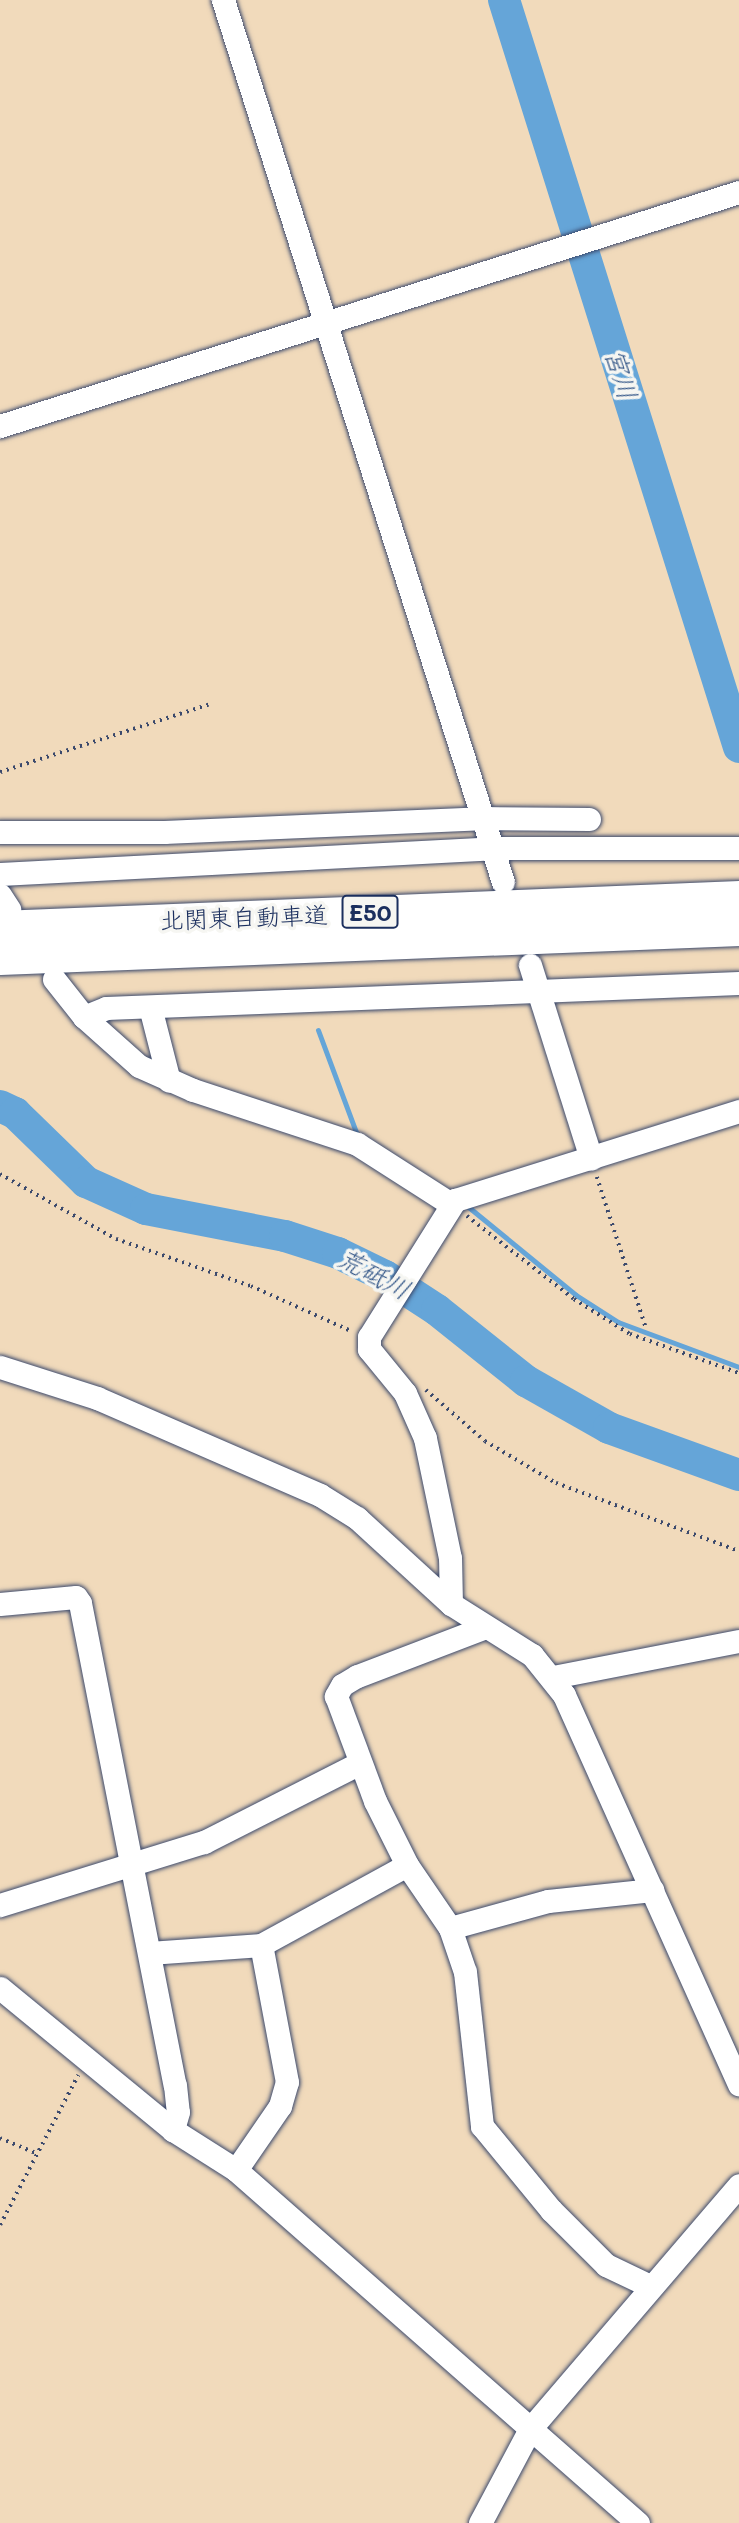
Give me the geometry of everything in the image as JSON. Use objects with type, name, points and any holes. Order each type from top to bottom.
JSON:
[{"type":"highway","name":"北関東自動車道","points":[[4,929],[739,897]]},
{"type":"highway","name":"北関東自動車道","points":[[4,929],[739,929]]},
{"type":"street","points":[[223,0],[503,882]]},
{"type":"street","points":[[0,426],[739,192]]},
{"type":"street","points":[[0,832],[164,832],[481,818],[589,819]]},
{"type":"street","points":[[0,874],[493,848],[738,848]]},
{"type":"street","points":[[530,965],[591,1159]]},
{"type":"street","points":[[54,979],[84,1017],[139,1066],[192,1090],[357,1143],[446,1214]]},
{"type":"street","points":[[84,1017],[106,1008],[739,983]]},
{"type":"street","points":[[150,1007],[169,1081]]},
{"type":"street","points":[[451,1604],[450,1558],[425,1438],[405,1393],[369,1349],[369,1337],[446,1214],[591,1159],[739,1111]]},
{"type":"street","points":[[0,1367],[97,1398],[320,1495],[358,1518],[451,1604],[483,1628],[532,1655],[553,1677],[739,2085]]},
{"type":"street","points":[[0,1604],[76,1598],[80,1602],[175,2085],[178,2112],[173,2130]]},
{"type":"street","points":[[483,1628],[342,1685],[336,1696],[360,1763],[407,1865],[450,1928],[465,1972],[482,2126],[542,2200],[606,2265],[650,2286]]},
{"type":"street","points":[[553,1677],[739,1641]]},
{"type":"street","points":[[0,1905],[204,1842],[360,1763]]},
{"type":"street","points":[[150,1953],[261,1945],[407,1865]]},
{"type":"street","points":[[450,1928],[548,1901],[652,1890]]},
{"type":"street","points":[[236,2170],[280,2106],[287,2082],[261,1945]]},
{"type":"street","points":[[0,1988],[173,2130],[236,2170],[638,2523]]},
{"type":"street","points":[[480,2523],[530,2429],[739,2185]]},
{"type":"path","points":[[0,772],[208,705]]},
{"type":"path","points":[[591,1159],[646,1328]]},
{"type":"path","points":[[446,1214],[630,1334],[739,1373]]},
{"type":"path","points":[[0,2225],[88,2062]]},
{"type":"path","points":[[0,2138],[38,2154]]},
{"type":"waterway","name":"宮川","points":[[504,0],[739,747]]},
{"type":"waterway","points":[[318,1030],[357,1135]]},
{"type":"waterway","name":"荒砥川","points":[[0,1106],[15,1113],[86,1182],[146,1209],[285,1236],[338,1253],[385,1276],[437,1310],[526,1381],[609,1428],[739,1475]]},
{"type":"waterway","points":[[466,1205],[576,1295],[618,1322],[739,1367]]}]
